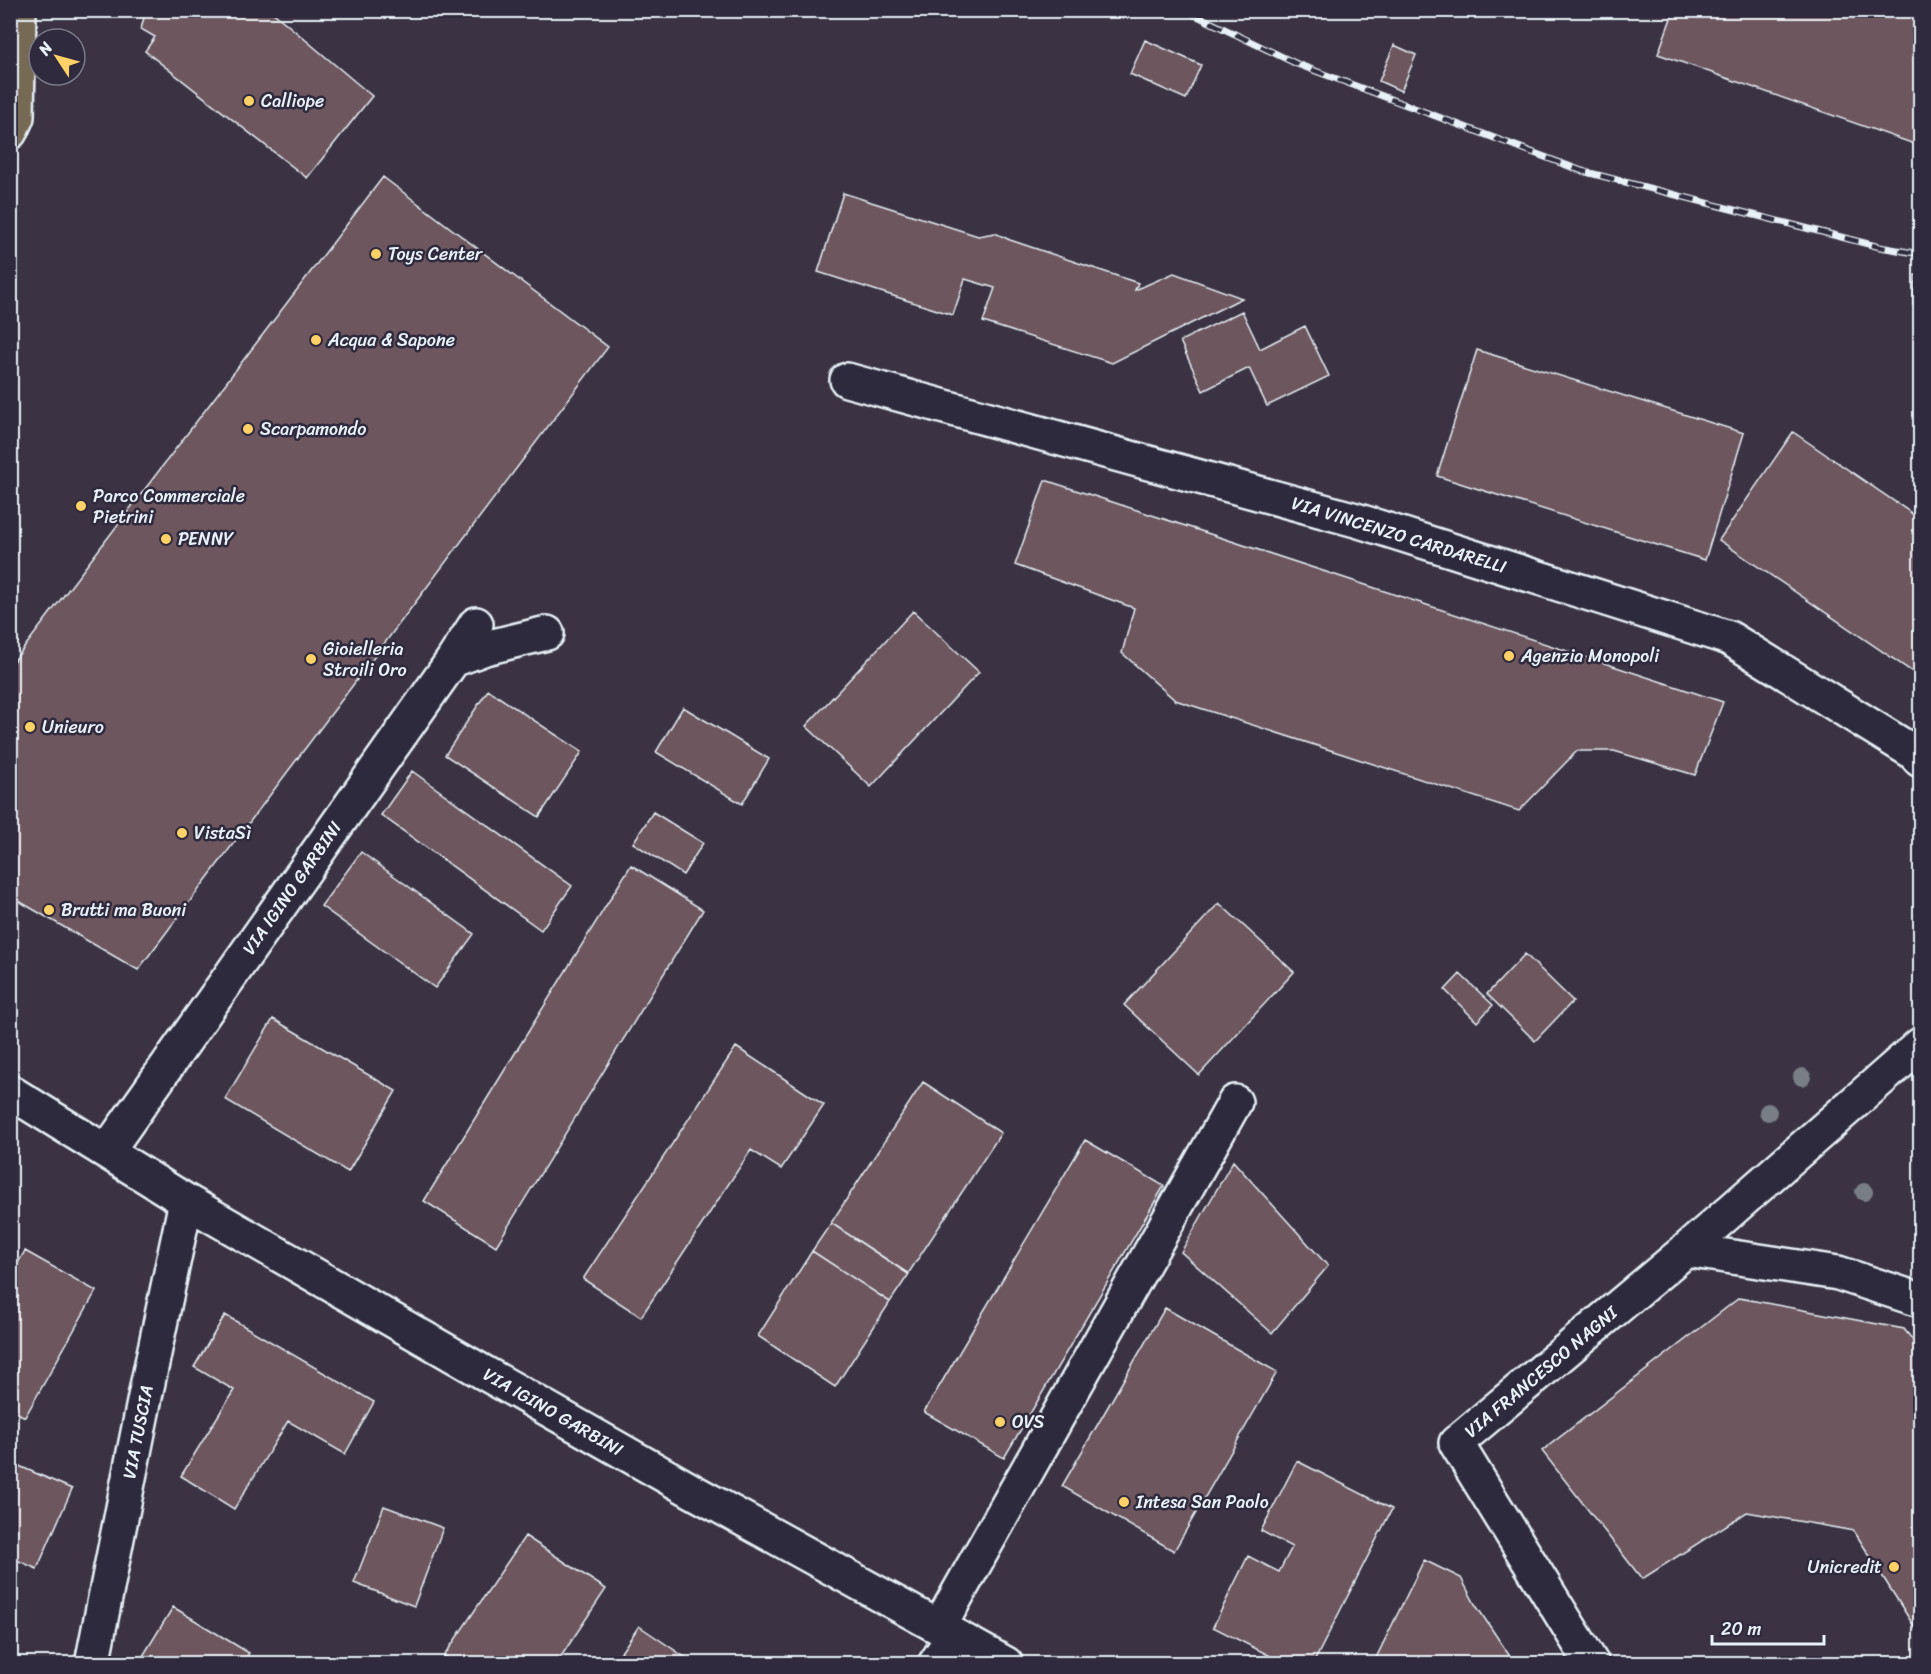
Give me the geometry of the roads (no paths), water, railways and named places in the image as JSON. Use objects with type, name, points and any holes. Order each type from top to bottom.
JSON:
[{"type":"highway","points":[[10,23],[17,10]]},
{"type":"highway","points":[[10,132],[17,117],[17,10]]},
{"type":"street","name":"VIA VINCENZO CARDARELLI","points":[[847,380],[1356,520],[1728,638],[1913,752],[1920,760]]},
{"type":"street","name":"VIA IGINO GARBINI","points":[[107,1151],[453,660],[476,624]]},
{"type":"street","points":[[453,660],[485,648],[547,633]]},
{"type":"street","name":"VIA FRANCESCO NAGNI","points":[[1592,1664],[1456,1443],[1686,1250],[1920,1045]]},
{"type":"street","name":"VIA IGINO GARBINI","points":[[10,1092],[186,1201],[694,1492],[1006,1664]]},
{"type":"street","points":[[935,1664],[946,1631],[1235,1102]]},
{"type":"street","name":"VIA TUSCIA","points":[[92,1664],[186,1201]]},
{"type":"street","points":[[1686,1250],[1838,1273],[1920,1300]]},
{"type":"railway","points":[[1185,10],[1297,64],[1582,171],[1880,247],[1920,254]]},
{"type":"place","name":"Calliope","points":[[249,101]]},
{"type":"place","name":"Toys Center","points":[[376,254]]},
{"type":"place","name":"Acqua & Sapone","points":[[316,340]]},
{"type":"place","name":"Scarpamondo","points":[[248,429]]},
{"type":"place","name":"Parco Commerciale Pietrini","points":[[81,506]]},
{"type":"place","name":"PENNY","points":[[166,539]]},
{"type":"place","name":"Agenzia Monopoli","points":[[1509,656]]},
{"type":"place","name":"Gioielleria Stroili Oro","points":[[311,659]]},
{"type":"place","name":"Unieuro","points":[[30,727]]},
{"type":"place","name":"VistaSì","points":[[182,833]]},
{"type":"place","name":"Brutti ma Buoni","points":[[49,910]]},
{"type":"place","name":"OVS","points":[[1000,1422]]},
{"type":"place","name":"Intesa San Paolo","points":[[1124,1502]]},
{"type":"place","name":"Unicredit","points":[[1894,1567]]}]
